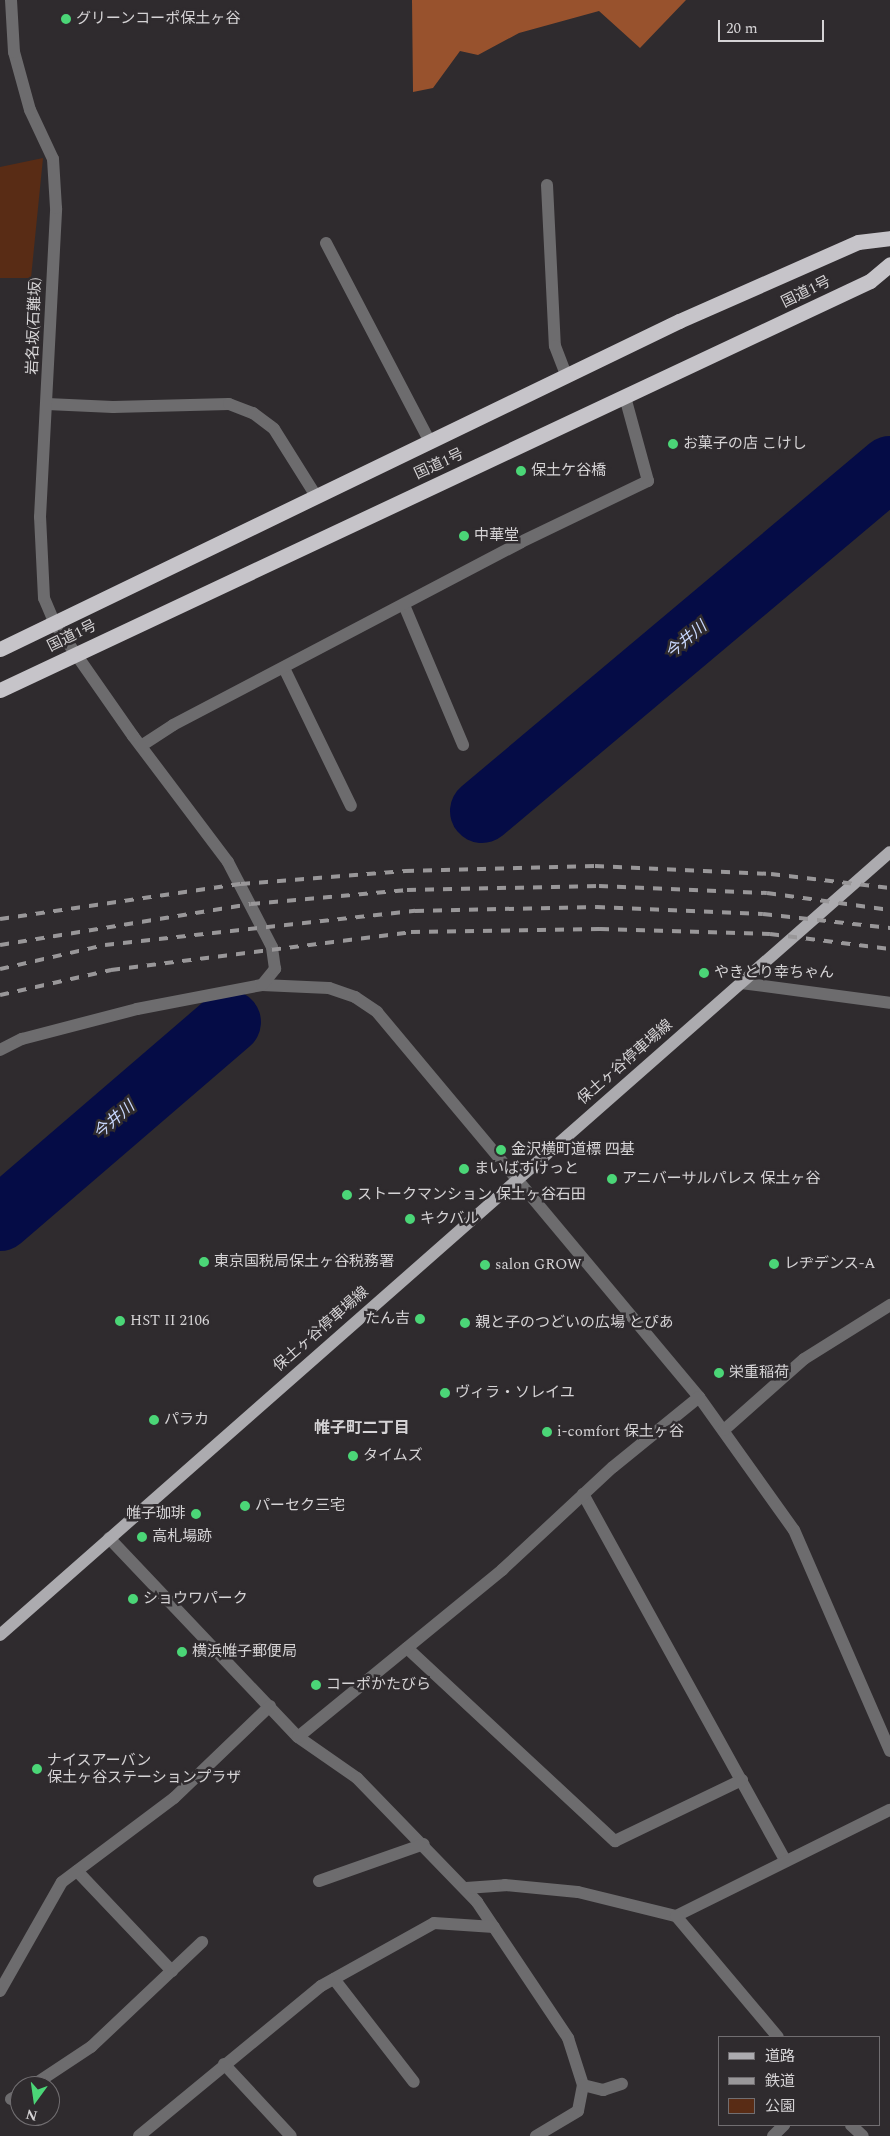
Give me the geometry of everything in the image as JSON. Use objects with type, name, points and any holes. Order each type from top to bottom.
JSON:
[{"type":"highway","name":"国道1号","points":[[0,649],[55,624],[428,440],[566,375],[858,242],[890,238]]},
{"type":"highway","name":"国道1号","points":[[0,690],[75,653],[870,281],[890,264]]},
{"type":"main road","name":"保土ヶ谷停車場線","points":[[0,1635],[890,852]]},
{"type":"street","name":"岩名坂(石難坂)","points":[[11,0],[14,52],[30,110],[53,158],[56,208],[40,517],[44,598],[55,624],[75,653],[242,884],[272,947],[275,969],[262,986]]},
{"type":"street","points":[[547,185],[555,346],[566,375]]},
{"type":"street","points":[[326,242],[428,440]]},
{"type":"street","points":[[141,746],[173,725],[404,605],[520,542],[648,481],[625,397]]},
{"type":"street","points":[[47,404],[113,407],[229,404],[254,413],[274,429],[316,496]]},
{"type":"street","points":[[404,605],[463,746]]},
{"type":"street","points":[[284,668],[351,806]]},
{"type":"street","points":[[741,983],[890,1003]]},
{"type":"street","points":[[0,1050],[22,1039],[137,1009],[262,986],[329,988],[355,997],[378,1012],[514,1181],[699,1397],[794,1530],[890,1751]]},
{"type":"street","points":[[724,1430],[804,1359],[890,1305]]},
{"type":"street","points":[[298,1737],[502,1570],[583,1494],[699,1397]]},
{"type":"street","points":[[583,1494],[786,1860]]},
{"type":"street","points":[[109,1538],[298,1737],[357,1778],[424,1844],[466,1888],[494,1927],[568,2038],[583,2085],[578,2111],[536,2136]]},
{"type":"street","points":[[407,1648],[615,1841],[742,1780]]},
{"type":"street","points":[[0,1991],[62,1882],[174,1798],[270,1706]]},
{"type":"street","points":[[676,1916],[890,1810]]},
{"type":"street","points":[[319,1881],[424,1844]]},
{"type":"street","points":[[77,1871],[172,1971]]},
{"type":"street","points":[[466,1888],[506,1885],[578,1892],[676,1916],[777,2036]]},
{"type":"street","points":[[139,2136],[224,2064],[334,1979],[434,1924],[494,1927]]},
{"type":"street","points":[[48,2076],[91,2048],[202,1942]]},
{"type":"street","points":[[334,1979],[414,2082]]},
{"type":"street","points":[[224,2064],[291,2136]]},
{"type":"street","points":[[583,2085],[603,2090],[622,2084]]},
{"type":"street","points":[[773,2136],[783,2126]]},
{"type":"street","points":[[852,2126],[862,2136]]},
{"type":"green space","points":[[43,158],[31,278],[0,278],[0,167]]},
{"type":"shaded area","points":[[412,0],[686,0],[640,48],[599,11],[519,33],[478,55],[460,51],[433,88],[413,92]]},
{"type":"waterway","name":"今井川","points":[[482,811],[890,468]]},
{"type":"waterway","name":"今井川","points":[[0,1219],[229,1022]]},
{"type":"railway","points":[[0,919],[241,884],[405,871],[595,866],[771,874],[890,888]]},
{"type":"railway","points":[[0,945],[251,904],[407,890],[599,886],[767,893],[890,910]]},
{"type":"railway","points":[[0,969],[105,945],[415,911],[596,907],[763,914],[890,928]]},
{"type":"railway","points":[[0,995],[111,970],[411,932],[600,929],[770,934],[890,949]]},
{"type":"place","name":"グリーンコーポ保土ヶ谷","points":[[66,19]]},
{"type":"place","name":"お菓子の店 こけし","points":[[673,444]]},
{"type":"place","name":"保土ケ谷橋","points":[[521,471]]},
{"type":"place","name":"中華堂","points":[[464,536]]},
{"type":"place","name":"やきとり幸ちゃん","points":[[704,973]]},
{"type":"place","name":"金沢横町道標 四基","points":[[501,1150]]},
{"type":"place","name":"まいばすけっと","points":[[464,1169]]},
{"type":"place","name":"アニバーサルパレス 保土ヶ谷","points":[[612,1179]]},
{"type":"place","name":"ストークマンション 保土ヶ谷石田","points":[[347,1195]]},
{"type":"place","name":"キクバル","points":[[410,1219]]},
{"type":"place","name":"東京国税局保土ヶ谷税務署","points":[[204,1262]]},
{"type":"place","name":"レヂデンス-A","points":[[774,1264]]},
{"type":"place","name":"salon GROW","points":[[485,1265]]},
{"type":"place","name":"たん吉","points":[[420,1319]]},
{"type":"place","name":"HST II 2106","points":[[120,1321]]},
{"type":"place","name":"親と子のつどいの広場 とぴあ","points":[[465,1323]]},
{"type":"place","name":"栄重稲荷","points":[[719,1373]]},
{"type":"place","name":"ヴィラ・ソレイユ","points":[[445,1393]]},
{"type":"place","name":"パラカ","points":[[154,1420]]},
{"type":"place","name":"i-comfort 保土ヶ谷","points":[[547,1432]]},
{"type":"place","name":"タイムズ","points":[[353,1456]]},
{"type":"place","name":"パーセク三宅","points":[[245,1506]]},
{"type":"place","name":"帷子珈琲","points":[[196,1514]]},
{"type":"place","name":"高札場跡","points":[[142,1537]]},
{"type":"place","name":"ショウワパーク","points":[[133,1599]]},
{"type":"place","name":"横浜帷子郵便局","points":[[182,1652]]},
{"type":"place","name":"コーポかたびら","points":[[316,1685]]},
{"type":"place","name":"ナイスアーバン 保土ヶ谷ステーションプラザ","points":[[37,1769]]},
{"type":"district","name":"帷子町二丁目","points":[[362,1428]]}]
